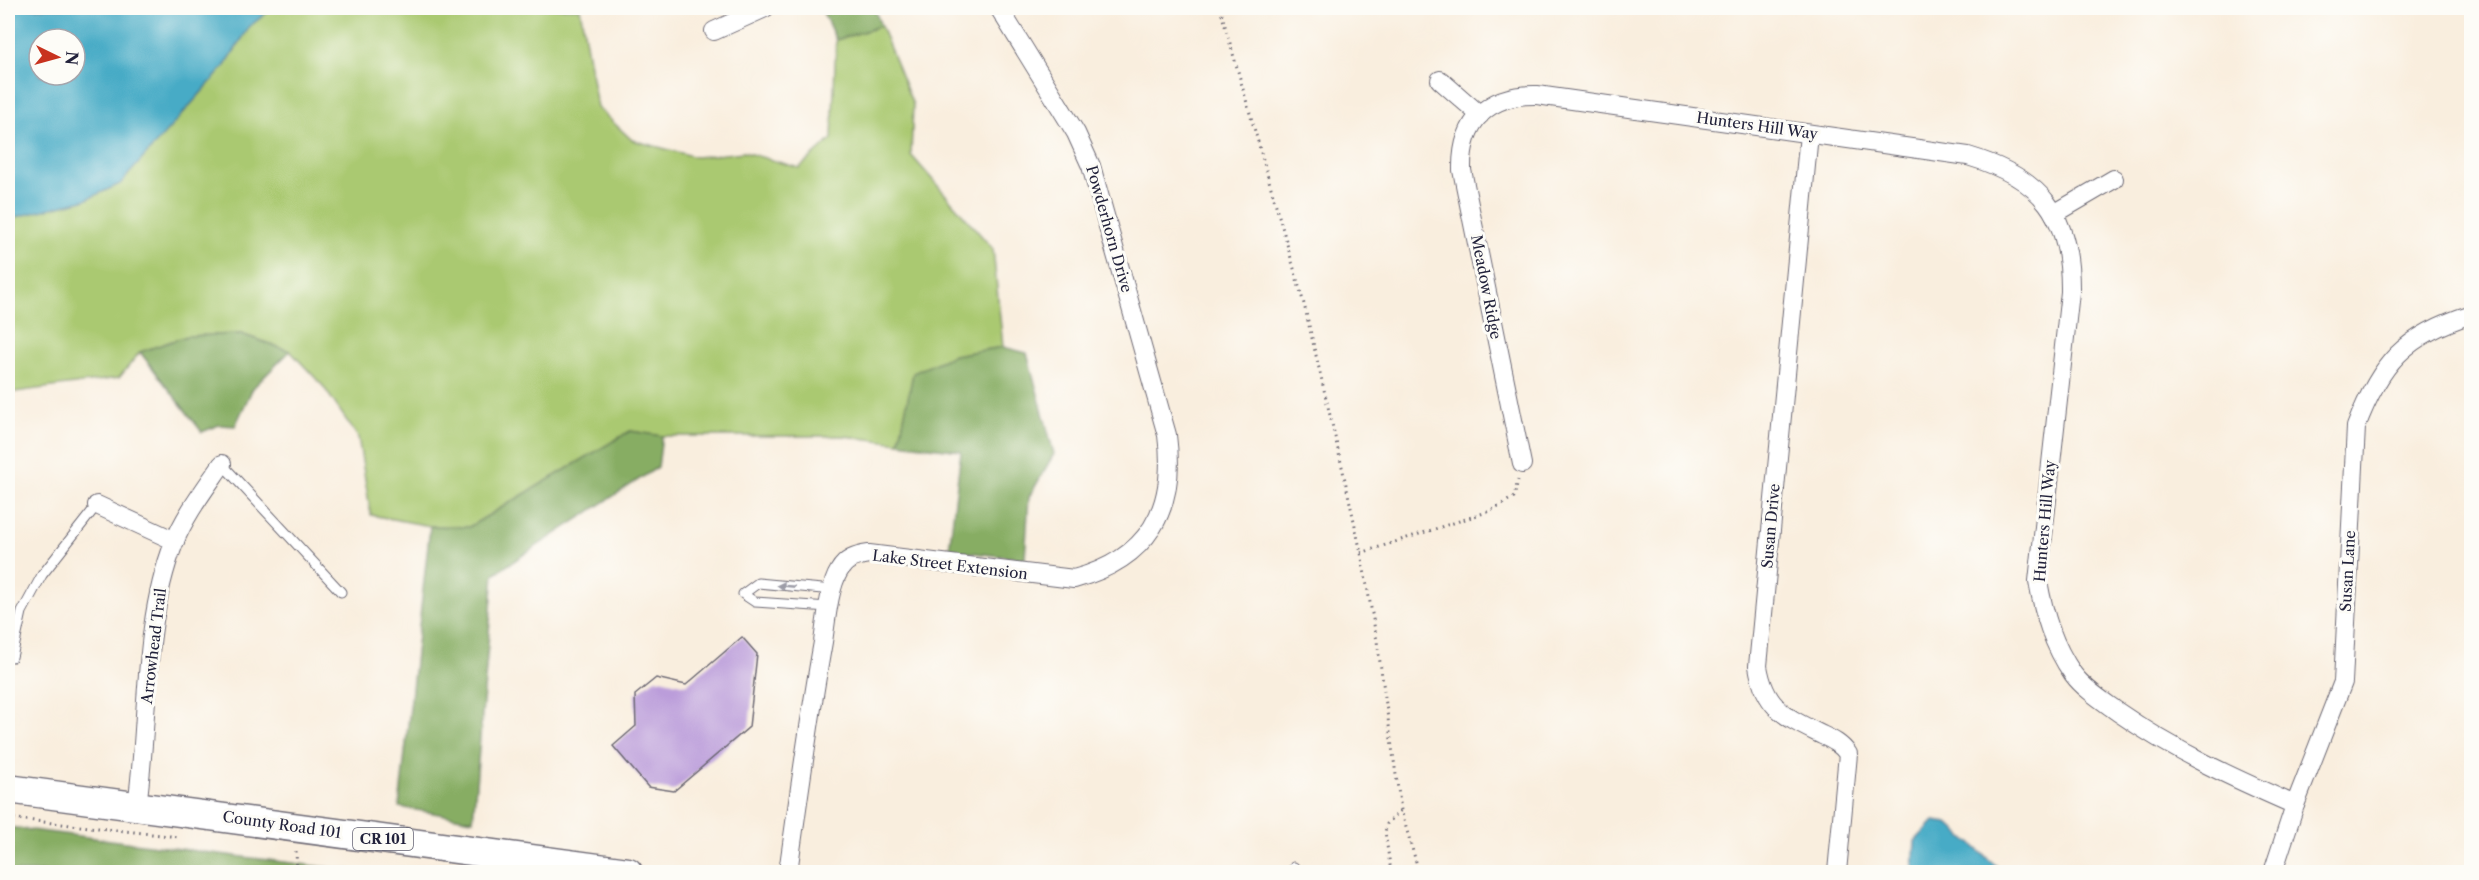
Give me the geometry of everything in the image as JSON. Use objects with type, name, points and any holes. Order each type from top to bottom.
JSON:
[{"type":"main road","name":"County Road 101","points":[[8,789],[628,873]]},
{"type":"street","points":[[714,31],[765,8]]},
{"type":"street","name":"Powderhorn Drive","points":[[999,8],[1076,133],[1091,166],[1167,435]]},
{"type":"street","points":[[1440,80],[1480,115]]},
{"type":"street","name":"Hunters Hill Way","points":[[1480,115],[1496,101],[1516,95],[1537,95],[1968,156],[1998,165],[2025,180],[2047,202],[2054,214],[2063,230],[2071,260],[2070,292],[2038,581],[2043,614],[2052,636],[2075,676],[2101,699],[2143,729],[2205,766],[2295,805]]},
{"type":"street","name":"Meadow Ridge","points":[[1480,115],[1468,130],[1462,151],[1462,170],[1522,464]]},
{"type":"street","name":"Susan Drive","points":[[1809,134],[1758,666],[1761,688],[1774,707],[1791,720],[1843,746],[1848,754],[1837,873]]},
{"type":"street","points":[[2054,214],[2114,179]]},
{"type":"street","name":"Susan Lane","points":[[2273,873],[2295,805],[2343,682],[2356,427],[2368,395],[2387,366],[2412,340],[2442,323],[2472,314]]},
{"type":"street","name":"Lake Street Extension","points":[[788,873],[810,712],[831,598],[837,573],[844,562],[854,556],[869,554],[1074,579],[1101,571],[1125,558],[1146,537],[1158,514],[1167,488],[1170,461],[1167,435]]},
{"type":"street","name":"Arrowhead Trail","points":[[137,806],[154,625],[162,580],[175,541],[222,464]]},
{"type":"street","points":[[97,505],[175,541]]},
{"type":"lane","points":[[222,464],[341,592]]},
{"type":"lane","points":[[12,657],[22,612],[42,575],[97,505]]},
{"type":"lane","points":[[758,583],[831,598],[755,602],[743,594],[758,583]]},
{"type":"path","points":[[1220,8],[1304,304],[1361,553],[1401,810],[1419,873]]},
{"type":"path","points":[[1361,553],[1490,512],[1514,497],[1522,464]]},
{"type":"path","points":[[1391,873],[1385,832],[1387,824],[1401,810]]},
{"type":"path","points":[[8,818],[181,837]]},
{"type":"path","points":[[287,850],[307,853]]},
{"type":"path","points":[[296,851],[297,873]]},
{"type":"path","points":[[420,869],[441,873]]},
{"type":"green space","points":[[273,8],[580,8],[597,107],[632,140],[696,157],[744,152],[799,168],[832,139],[836,40],[881,26],[913,105],[911,155],[993,249],[1003,347],[954,355],[914,373],[899,443],[844,436],[662,436],[631,431],[469,527],[430,526],[371,515],[358,437],[323,386],[290,351],[241,334],[187,336],[140,352],[119,378],[8,393],[8,219],[87,199],[120,184],[224,67],[250,26]]},
{"type":"green space","points":[[821,8],[874,8],[881,26],[836,40]]},
{"type":"green space","points":[[241,334],[290,351],[253,388],[235,426],[219,425],[202,432],[140,352],[187,336]]},
{"type":"green space","points":[[1003,347],[1027,353],[1054,454],[1029,497],[1025,559],[949,550],[961,451],[899,443],[913,373],[954,355]]},
{"type":"green space","points":[[630,431],[662,436],[658,467],[494,574],[473,820],[399,807],[430,526],[469,527]]},
{"type":"green space","points":[[8,827],[362,872],[8,872]]},
{"type":"water","points":[[8,8],[273,8],[250,26],[224,67],[120,184],[87,199],[8,219]]},
{"type":"water","points":[[1934,821],[1948,823],[2003,872],[1913,872],[1915,841]]},
{"type":"building","points":[[742,637],[757,654],[749,727],[674,791],[648,787],[613,746],[636,726],[635,695],[656,678],[686,685]]}]
